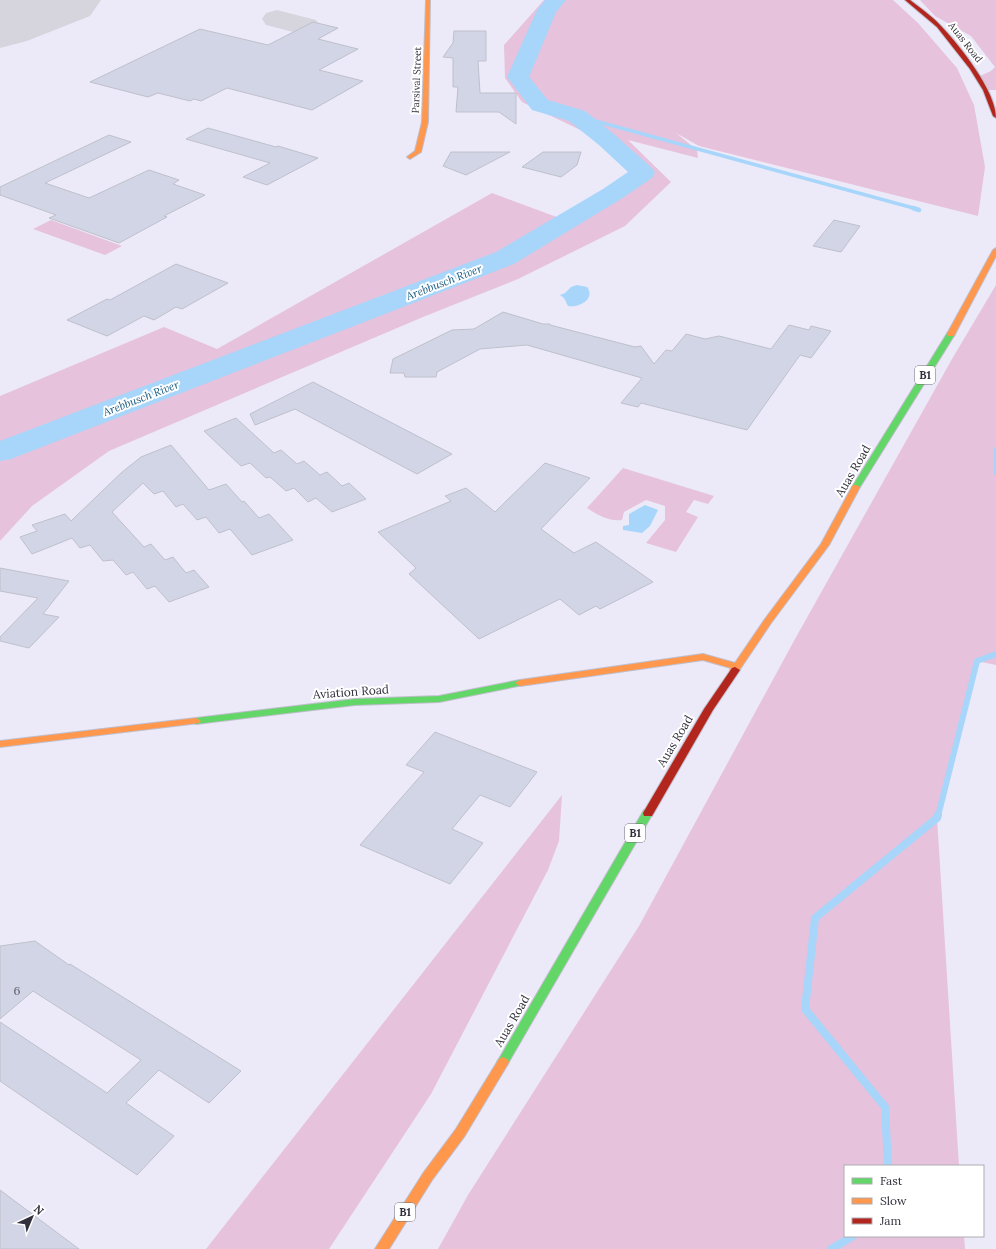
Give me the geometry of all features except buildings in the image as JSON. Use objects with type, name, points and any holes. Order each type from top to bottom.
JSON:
[{"type":"main road","name":"Parsival Street","points":[[410,157],[418,152],[425,122],[428,85],[428,0]]},
{"type":"main road","name":"Auas Road","points":[[907,0],[939,26],[978,77],[986,90],[996,116]]},
{"type":"main road","name":"Auas Road","points":[[920,0],[939,21],[939,26]]},
{"type":"main road","name":"Auas Road","points":[[382,1249],[428,1176],[460,1133],[682,753],[768,621],[825,545],[839,521],[850,497],[960,320],[996,250]]},
{"type":"main road","name":"Aviation Road","points":[[0,744],[355,702],[439,699],[535,680],[703,657],[737,667]]},
{"type":"shaded area","points":[[544,0],[893,0],[918,23],[957,68],[974,105],[985,167],[978,216],[699,146],[676,133],[697,150],[698,158],[628,140],[671,182],[625,226],[518,279],[423,317],[109,451],[32,506],[0,541],[0,396],[164,327],[217,349],[492,193],[562,219],[637,174],[617,153],[595,137],[522,102],[505,78],[504,45]]},
{"type":"shaded area","points":[[920,0],[996,0],[996,90],[986,90],[978,77],[991,71],[995,67],[971,36],[935,16]]},
{"type":"shaded area","points":[[51,220],[122,246],[105,255],[33,229]]},
{"type":"shaded area","points":[[996,285],[996,665],[977,661],[937,818],[959,1165],[844,1165],[844,1237],[964,1237],[965,1249],[438,1249],[468,1195],[639,926],[795,639],[952,359]]},
{"type":"shaded area","points":[[623,468],[714,496],[708,504],[694,500],[686,512],[698,517],[676,552],[646,543],[665,520],[665,506],[646,500],[624,512],[622,520],[613,520],[604,517],[587,508]]},
{"type":"shaded area","points":[[562,795],[559,841],[548,870],[431,1094],[329,1249],[206,1249]]},
{"type":"water","points":[[577,285],[587,287],[589,291],[588,299],[577,306],[568,306],[564,298],[560,295],[565,293],[571,287]]},
{"type":"water","points":[[645,505],[658,510],[650,526],[642,533],[623,530],[623,526],[629,525],[629,514]]},
{"type":"waterway","name":"Arebbusch River","points":[[0,452],[505,258],[612,194],[643,173],[607,140],[577,116],[540,105],[518,77],[547,10],[556,0]]},
{"type":"waterway","points":[[577,116],[917,209]]},
{"type":"waterway","points":[[913,208],[919,210]]},
{"type":"waterway","points":[[996,449],[996,473]]},
{"type":"waterway","points":[[938,816],[977,661],[996,654]]},
{"type":"waterway","points":[[888,1165],[885,1107],[805,1009],[815,918],[937,818],[938,815]]},
{"type":"waterway","points":[[831,1249],[851,1237]]},
{"type":"taxiway","points":[[277,19],[305,26]]},
{"type":"runway","points":[[0,25],[64,0]]},
{"type":"traffic: fast","points":[[856,487],[951,334]]},
{"type":"traffic: fast","points":[[196,721],[355,702],[439,699],[520,683]]},
{"type":"traffic: fast","points":[[503,1062],[648,813]]},
{"type":"traffic: slow","points":[[410,157],[418,152],[425,122],[428,0]]},
{"type":"traffic: slow","points":[[951,334],[996,250]]},
{"type":"traffic: slow","points":[[735,670],[768,621],[825,545],[856,487]]},
{"type":"traffic: slow","points":[[520,683],[703,657],[737,667]]},
{"type":"traffic: slow","points":[[0,744],[196,721]]},
{"type":"traffic: slow","points":[[382,1249],[428,1176],[460,1133],[503,1062]]},
{"type":"traffic: jam","points":[[907,0],[939,26],[972,68],[986,90],[996,116]]},
{"type":"traffic: jam","points":[[648,813],[709,709],[735,670]]}]
